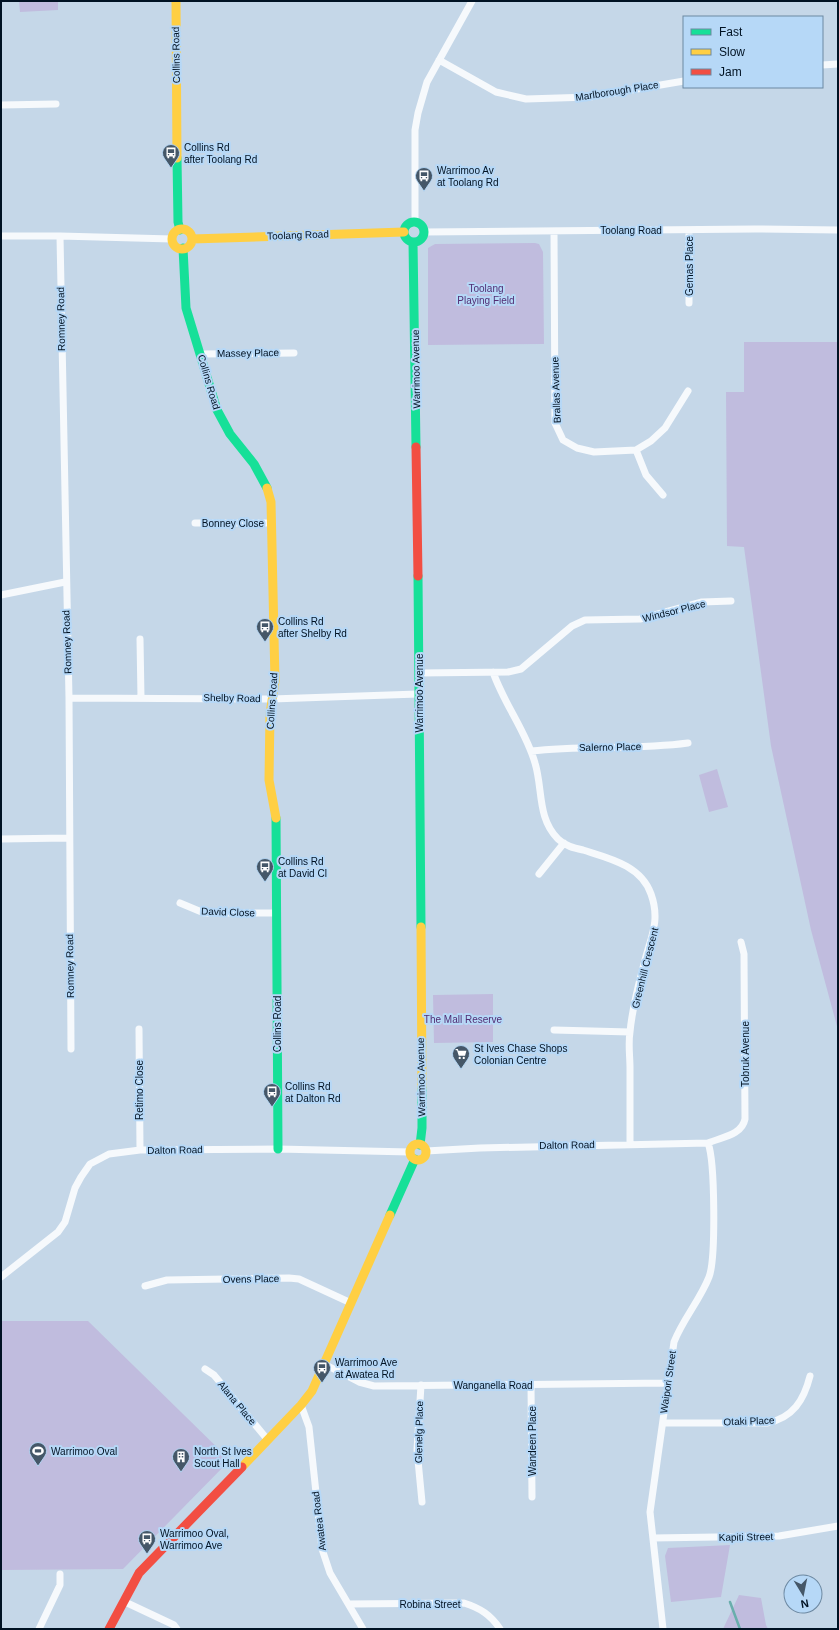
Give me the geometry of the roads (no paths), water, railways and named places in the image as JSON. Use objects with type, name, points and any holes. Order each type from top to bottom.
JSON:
[{"type":"street","name":"Collins Road","points":[[176,1],[178,222],[180,230]]},
{"type":"street","points":[[415,223],[416,130],[418,113],[427,82],[472,1]]},
{"type":"street","name":"Marlborough Place","points":[[439,60],[496,92],[526,99],[590,97],[683,81]]},
{"type":"street","points":[[823,65],[838,64]]},
{"type":"street","points":[[1,105],[56,104]]},
{"type":"street","points":[[415,223],[421,225],[424,232],[421,239],[413,242],[406,238],[404,232],[407,226],[415,223]]},
{"type":"street","name":"Toolang Road","points":[[424,232],[755,229],[838,230]]},
{"type":"street","points":[[180,230],[188,232],[192,239],[189,245],[183,248],[176,246],[172,239],[174,233],[180,230]]},
{"type":"street","name":"Gemas Place","points":[[689,230],[689,303]]},
{"type":"street","name":"Brallas Avenue","points":[[554,231],[555,423],[563,440],[577,448],[594,452],[636,450],[651,441],[665,428],[688,391]]},
{"type":"street","name":"Toolang Road","points":[[192,239],[404,232]]},
{"type":"street","points":[[1,236],[172,239]]},
{"type":"street","name":"Romney Road","points":[[60,236],[65,582],[69,698],[68,838],[71,1049]]},
{"type":"street","name":"Warrimoo Avenue","points":[[413,242],[419,673],[423,1148]]},
{"type":"street","name":"Collins Road","points":[[183,248],[186,308],[222,423],[231,437],[252,460],[264,480],[271,502],[274,681],[270,714],[269,780],[276,812],[278,1149]]},
{"type":"street","name":"Massey Place","points":[[201,354],[294,353]]},
{"type":"street","points":[[636,450],[646,475],[663,494]]},
{"type":"street","name":"Bonney Close","points":[[195,523],[271,523]]},
{"type":"street","points":[[1,595],[65,582]]},
{"type":"street","name":"Windsor Place","points":[[419,673],[508,672],[521,669],[572,626],[585,620],[640,620],[702,602],[731,601]]},
{"type":"street","points":[[140,639],[141,698]]},
{"type":"street","name":"Greenhill Crescent","points":[[493,672],[498,687],[531,751],[536,764],[541,805],[546,820],[554,834],[564,843],[631,868],[642,879],[651,892],[655,906],[656,922],[644,963],[630,1032],[630,1144]]},
{"type":"street","name":"Shelby Road","points":[[69,698],[272,699],[418,694]]},
{"type":"street","name":"Salerno Place","points":[[531,751],[561,747],[668,746],[688,743]]},
{"type":"street","points":[[1,840],[68,838]]},
{"type":"street","points":[[539,874],[564,843]]},
{"type":"street","name":"David Close","points":[[180,903],[204,913],[276,913]]},
{"type":"street","name":"Tobruk Avenue","points":[[708,1143],[738,1131],[744,1126],[744,954],[741,942]]},
{"type":"street","name":"Retimo Close","points":[[139,1029],[140,1150]]},
{"type":"street","points":[[554,1030],[630,1032]]},
{"type":"street","name":"Dalton Road","points":[[423,1148],[708,1143]]},
{"type":"street","name":"Waipori Street","points":[[663,1629],[650,1512],[674,1342],[679,1328],[710,1276],[713,1240],[713,1165],[708,1143]]},
{"type":"street","points":[[109,1629],[139,1574],[301,1405],[312,1391],[351,1303],[412,1156],[413,1146],[423,1148],[422,1159],[412,1156]]},
{"type":"street","name":"Dalton Road","points":[[1,1277],[58,1232],[64,1222],[75,1188],[90,1164],[109,1154],[140,1150],[278,1149],[412,1156]]},
{"type":"street","name":"Ovens Place","points":[[146,1286],[167,1280],[289,1278],[299,1279],[351,1303]]},
{"type":"street","name":"Wanganella Road","points":[[324,1364],[359,1382],[374,1386],[667,1383]]},
{"type":"street","name":"Alana Place","points":[[205,1369],[214,1375],[267,1439]]},
{"type":"street","name":"Otaki Place","points":[[663,1423],[767,1423],[778,1421],[787,1417],[793,1411],[807,1388],[810,1376]]},
{"type":"street","name":"Wandeen Place","points":[[531,1384],[532,1497]]},
{"type":"street","name":"Glenelg Place","points":[[420,1385],[417,1450],[422,1502]]},
{"type":"street","name":"Awatea Road","points":[[301,1405],[309,1427],[322,1549],[330,1573],[363,1629]]},
{"type":"street","name":"Kapiti Street","points":[[653,1538],[779,1536],[838,1526]]},
{"type":"street","points":[[39,1629],[60,1585],[60,1574]]},
{"type":"street","points":[[123,1601],[174,1625],[177,1629]]},
{"type":"street","name":"Robina Street","points":[[349,1604],[464,1604],[477,1607],[487,1613],[500,1629]]},
{"type":"waterway","points":[[730,1602],[740,1629]]},
{"type":"place","name":"Collins Rd after Toolang Rd","points":[[171,168]]},
{"type":"place","name":"Warrimoo Av at Toolang Rd","points":[[424,191]]},
{"type":"place","name":"Collins Rd after Shelby Rd","points":[[265,642]]},
{"type":"place","name":"Collins Rd at David Cl","points":[[265,882]]},
{"type":"place","name":"St Ives Chase Shops Colonian Centre","points":[[461,1069]]},
{"type":"place","name":"Collins Rd at Dalton Rd","points":[[272,1107]]},
{"type":"place","name":"Warrimoo Ave at Awatea Rd","points":[[322,1383]]},
{"type":"place","name":"Warrimoo Oval","points":[[38,1466]]},
{"type":"place","name":"North St Ives Scout Hall","points":[[181,1472]]},
{"type":"place","name":"Warrimoo Oval, Warrimoo Ave","points":[[147,1554]]},
{"type":"park label","name":"Toolang Playing Field","points":[[486,294]]},
{"type":"park label","name":"The Mall Reserve","points":[[463,1019]]}]
